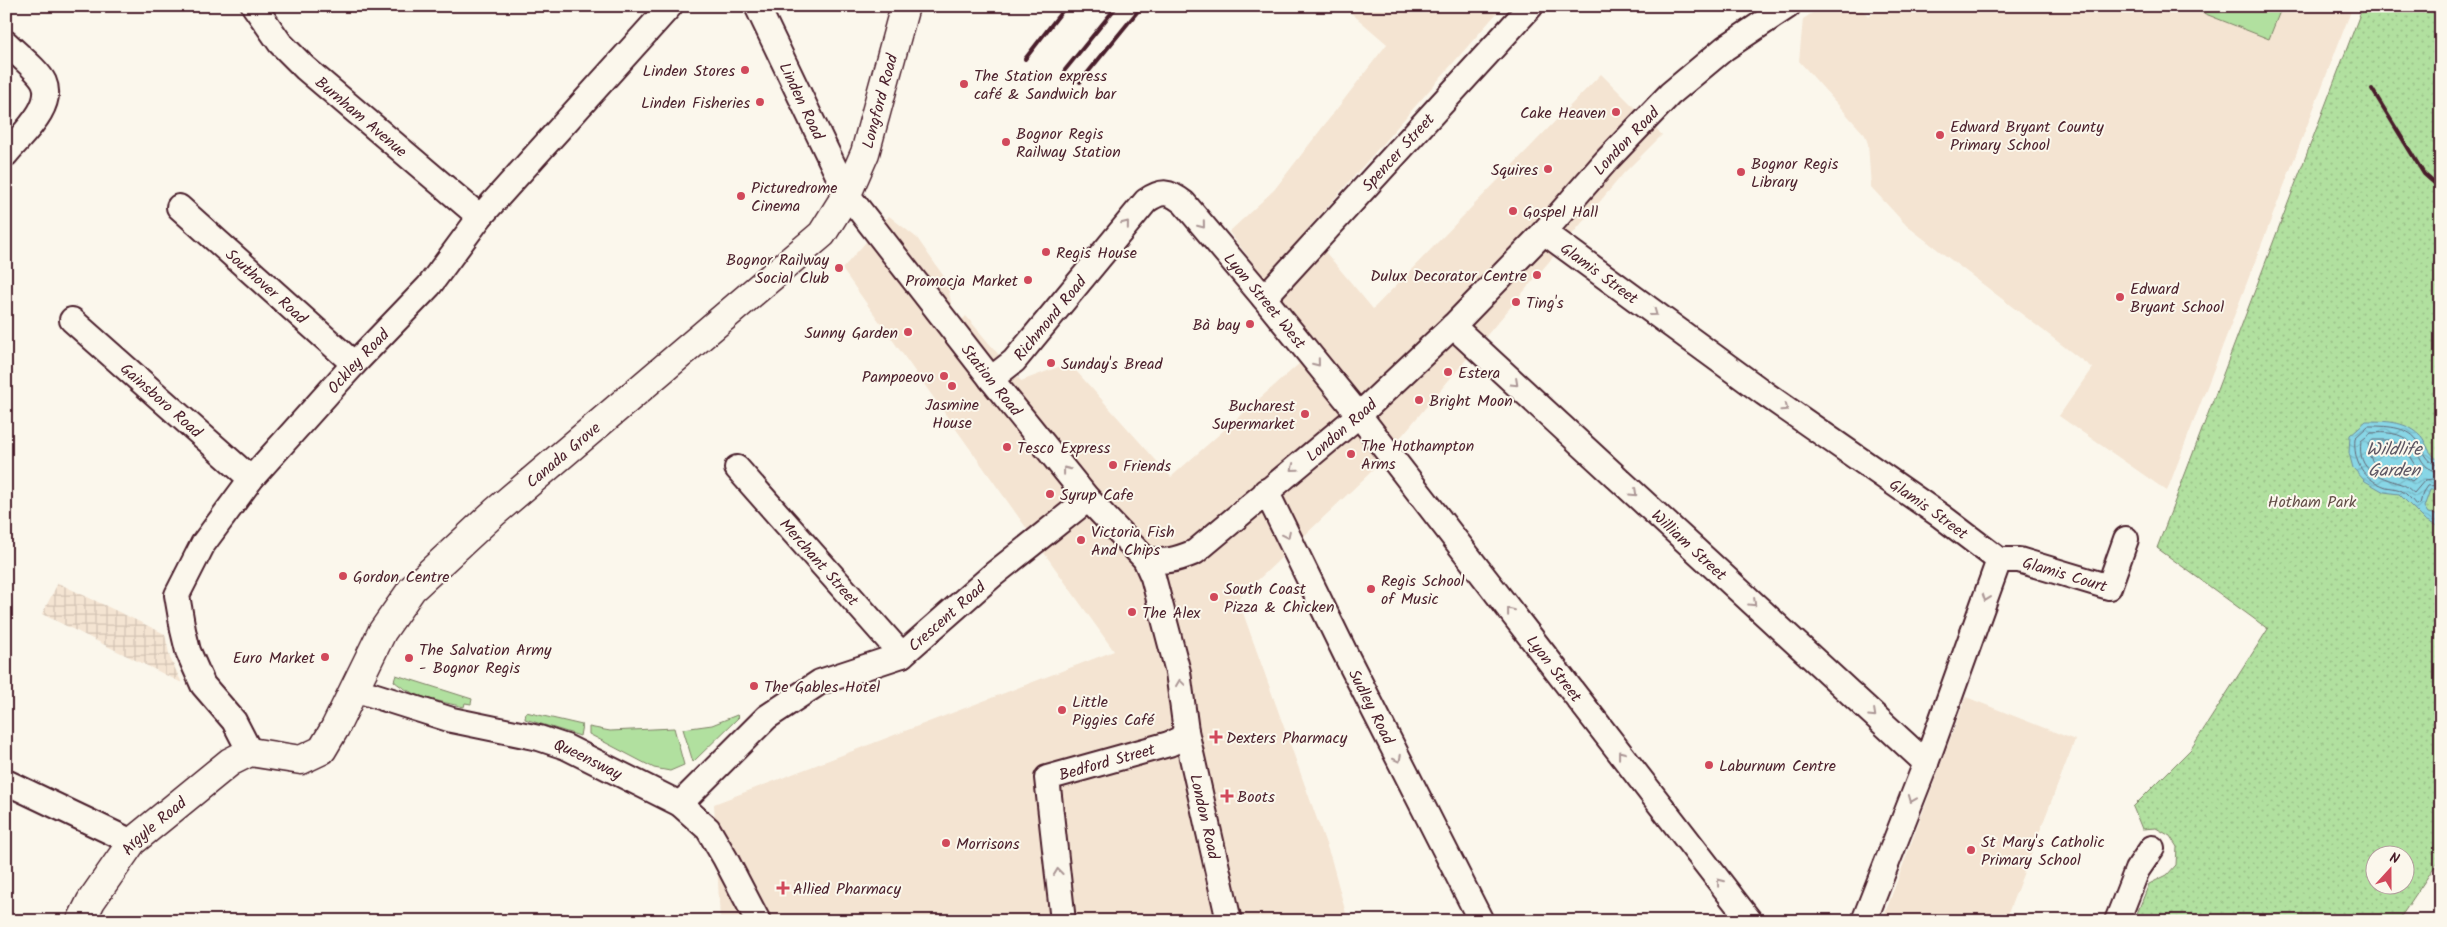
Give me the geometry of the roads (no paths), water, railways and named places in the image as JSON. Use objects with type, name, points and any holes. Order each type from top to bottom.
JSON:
[{"type":"main road","name":"Longford Road","points":[[847,194],[865,153],[905,6]]},
{"type":"main road","name":"Canada Grove","points":[[250,752],[301,760],[322,750],[335,728],[382,632],[412,589],[446,555],[822,234],[847,194]]},
{"type":"main road","name":"Argyle Road","points":[[81,921],[91,901],[132,842],[230,762],[250,752]]},
{"type":"street","name":"Burnham Avenue","points":[[254,6],[280,43],[305,68],[480,217]]},
{"type":"street","name":"Ockley Road","points":[[250,752],[234,721],[203,685],[188,651],[177,595],[203,544],[251,479],[354,364],[429,286],[480,217],[670,6]]},
{"type":"street","name":"Linden Road","points":[[757,6],[847,194]]},
{"type":"street","name":"Spencer Street","points":[[1264,298],[1531,6]]},
{"type":"street","name":"London Road","points":[[1145,559],[1160,562],[1173,561],[1195,552],[1359,415],[1453,326],[1544,232],[1606,160],[1670,94],[1725,48],[1788,6]]},
{"type":"street","points":[[6,43],[43,81],[48,96],[41,111],[6,154]]},
{"type":"street","name":"Lyon Street West","points":[[1167,192],[1184,203],[1359,415]]},
{"type":"street","name":"Richmond Road","points":[[991,379],[1014,361],[1146,201],[1157,193],[1167,192]]},
{"type":"street","name":"Station Road","points":[[847,194],[991,379],[1088,499],[1145,559]]},
{"type":"street","name":"Southover Road","points":[[179,207],[354,364]]},
{"type":"street","name":"Glamis Street","points":[[1544,232],[1764,393],[1941,516],[1999,560]]},
{"type":"street","name":"Gainsboro Road","points":[[72,320],[251,479]]},
{"type":"street","name":"William Street","points":[[1453,326],[1926,763]]},
{"type":"street","name":"Lyon Street","points":[[1359,415],[1750,921]]},
{"type":"street","name":"Merchant Street","points":[[737,468],[902,655]]},
{"type":"street","name":"Sudley Road","points":[[1266,491],[1346,658],[1481,921]]},
{"type":"street","name":"Crescent Road","points":[[680,804],[767,717],[820,682],[902,655],[994,574],[1088,499]]},
{"type":"street","name":"Glamis Court","points":[[1999,560],[2019,560],[2109,587],[2126,539]]},
{"type":"street","name":"London Road","points":[[1145,559],[1153,577],[1178,672],[1186,731],[1229,921]]},
{"type":"street","points":[[1864,921],[1926,763],[1999,560]]},
{"type":"street","name":"Queensway","points":[[354,689],[452,720],[539,738],[566,747],[680,804],[708,829],[758,921]]},
{"type":"street","name":"Bedford Street","points":[[1063,921],[1047,778],[1169,744],[1180,739],[1186,731]]},
{"type":"street","points":[[6,782],[132,842]]},
{"type":"street","points":[[2117,921],[2137,870],[2152,848]]},
{"type":"water","name":"Wildlife Garden","points":[[2366,421],[2380,421],[2407,426],[2422,437],[2432,455],[2441,462],[2441,490],[2430,490],[2424,507],[2428,513],[2441,516],[2441,528],[2425,520],[2399,494],[2384,492],[2365,481],[2353,468],[2349,453],[2350,435]]},
{"type":"railway","points":[[1025,59],[1066,6]]},
{"type":"railway","points":[[1065,70],[1117,6]]},
{"type":"railway","points":[[1080,82],[1142,6]]},
{"type":"railway","points":[[2372,89],[2424,174],[2441,189]]},
{"type":"place","name":"Linden Stores","points":[[745,70]]},
{"type":"place","name":"The Station express café & Sandwich bar","points":[[964,84]]},
{"type":"place","name":"Linden Fisheries","points":[[760,102]]},
{"type":"place","name":"Cake Heaven","points":[[1616,112]]},
{"type":"place","name":"Edward Bryant County Primary School","points":[[1940,135]]},
{"type":"place","name":"Bognor Regis Railway Station","points":[[1006,142]]},
{"type":"place","name":"Squires","points":[[1548,169]]},
{"type":"place","name":"Bognor Regis Library","points":[[1741,172]]},
{"type":"place","name":"Picturedrome Cinema","points":[[741,196]]},
{"type":"place","name":"Gospel Hall","points":[[1513,211]]},
{"type":"place","name":"Regis House","points":[[1046,252]]},
{"type":"place","name":"Bognor Railway Social Club","points":[[839,268]]},
{"type":"place","name":"Dulux Decorator Centre","points":[[1537,275]]},
{"type":"place","name":"Promocja Market","points":[[1028,280]]},
{"type":"place","name":"Edward Bryant School","points":[[2120,297]]},
{"type":"place","name":"Ting's","points":[[1516,302]]},
{"type":"place","name":"Bà bay","points":[[1250,324]]},
{"type":"place","name":"Sunny Garden","points":[[908,332]]},
{"type":"place","name":"Sunday's Bread","points":[[1051,363]]},
{"type":"place","name":"Estera","points":[[1448,372]]},
{"type":"place","name":"Pampoeovo","points":[[944,376]]},
{"type":"place","name":"Jasmine House","points":[[952,386]]},
{"type":"place","name":"Bright Moon","points":[[1419,400]]},
{"type":"place","name":"Bucharest Supermarket","points":[[1305,414]]},
{"type":"place","name":"Tesco Express","points":[[1007,447]]},
{"type":"place","name":"The Hothampton Arms","points":[[1351,454]]},
{"type":"place","name":"Friends","points":[[1113,465]]},
{"type":"place","name":"Syrup Cafe","points":[[1050,494]]},
{"type":"place","name":"Victoria Fish And Chips","points":[[1081,540]]},
{"type":"place","name":"Gordon Centre","points":[[343,576]]},
{"type":"place","name":"Regis School of Music","points":[[1371,589]]},
{"type":"place","name":"South Coast Pizza & Chicken","points":[[1214,597]]},
{"type":"place","name":"The Alex","points":[[1132,612]]},
{"type":"place","name":"Euro Market","points":[[325,657]]},
{"type":"place","name":"The Salvation Army - Bognor Regis","points":[[409,658]]},
{"type":"place","name":"The Gables Hotel","points":[[754,686]]},
{"type":"place","name":"Little Piggies Café","points":[[1062,710]]},
{"type":"place","name":"Dexters Pharmacy","points":[[1216,737]]},
{"type":"place","name":"Laburnum Centre","points":[[1709,765]]},
{"type":"place","name":"Boots","points":[[1227,796]]},
{"type":"place","name":"Morrisons","points":[[946,843]]},
{"type":"place","name":"St Mary's Catholic Primary School","points":[[1971,850]]},
{"type":"place","name":"Allied Pharmacy","points":[[783,888]]},
{"type":"park label","name":"Hotham Park","points":[[2312,501]]}]
